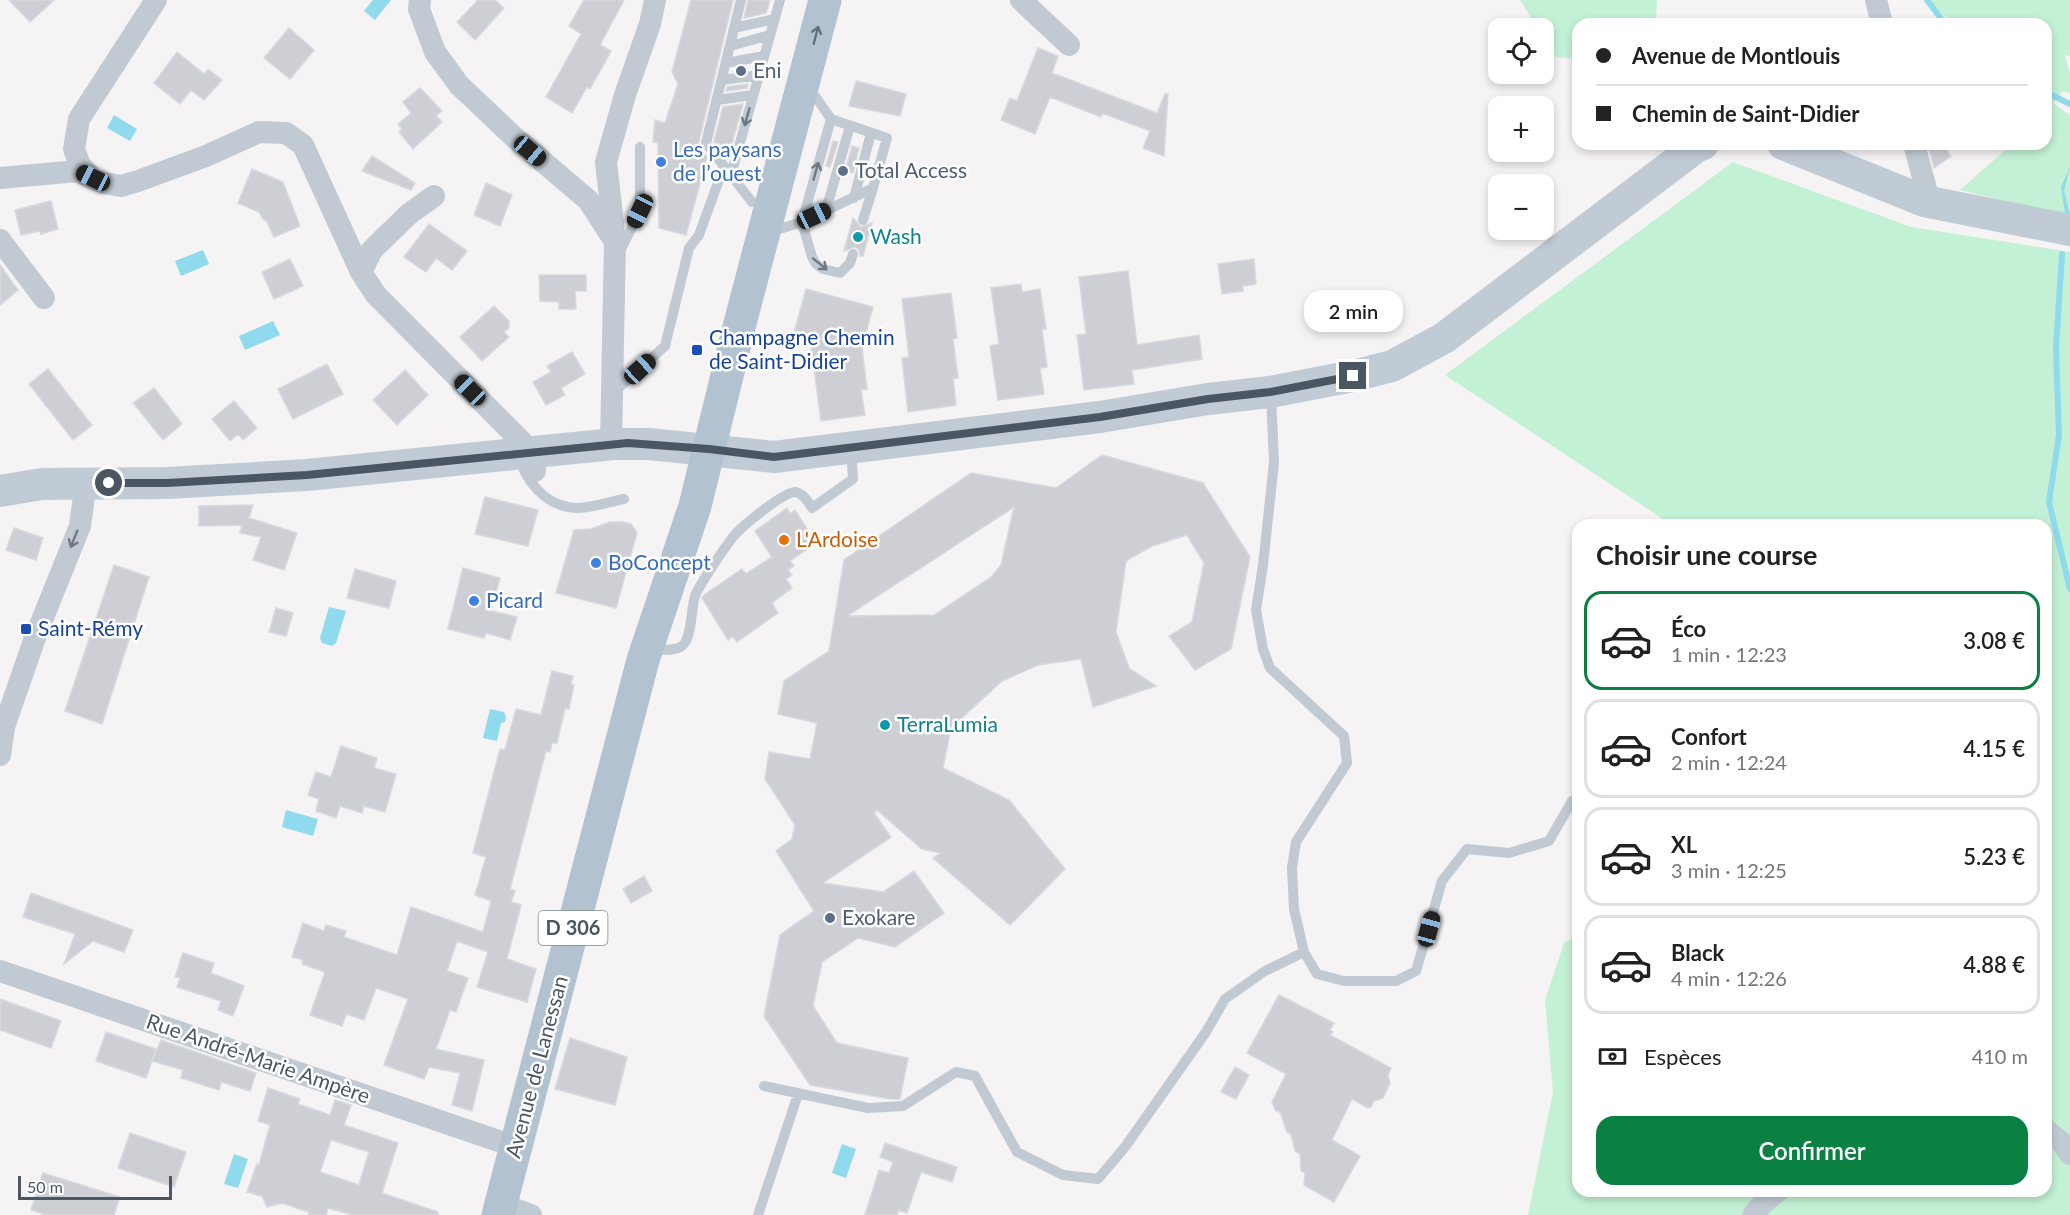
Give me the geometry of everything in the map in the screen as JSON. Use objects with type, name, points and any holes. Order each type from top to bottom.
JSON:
[{"type":"main road","points":[[708,415],[752,202],[801,0]]},
{"type":"main road","points":[[699,448],[764,234],[825,0]]},
{"type":"main road","name":"D 306","points":[[647,645],[677,502],[699,448]]},
{"type":"main road","name":"D 306","points":[[647,645],[695,506],[699,448]]},
{"type":"main road","name":"Avenue de Lanessan","points":[[510,1211],[516,1147],[647,645]]},
{"type":"street","points":[[93,178],[80,165],[74,149],[79,119],[156,0]]},
{"type":"street","points":[[420,0],[419,9],[435,52],[459,85],[515,138],[588,200],[615,251]]},
{"type":"street","points":[[611,444],[615,251],[606,162],[625,95],[650,24],[655,0]]},
{"type":"street","points":[[1021,0],[1069,45]]},
{"type":"street","points":[[1876,0],[1880,18]]},
{"type":"street","points":[[0,178],[78,171],[104,183],[121,186],[206,156],[259,132],[286,133],[303,145],[361,273],[376,295],[528,460]]},
{"type":"street","points":[[0,491],[42,484],[167,483],[528,460],[611,444],[641,443],[774,457],[1100,417],[1208,399],[1270,392],[1353,376],[1392,366],[1444,338],[1692,150]]},
{"type":"street","points":[[1798,150],[1924,201],[2070,230]]},
{"type":"street","points":[[1916,150],[1926,189],[1924,201]]},
{"type":"street","points":[[361,273],[372,250],[410,214],[434,196]]},
{"type":"street","points":[[0,240],[44,298]]},
{"type":"street","points":[[0,754],[4,727],[36,635],[80,526],[86,482]]},
{"type":"street","name":"Rue André-Marie Ampère","points":[[0,971],[516,1147]]},
{"type":"street","points":[[2052,1135],[2070,1154]]},
{"type":"street","points":[[1753,1215],[1770,1197]]},
{"type":"lane","points":[[741,0],[706,143],[752,202]]},
{"type":"lane","points":[[612,394],[665,346],[689,248],[699,235],[728,170],[753,95],[780,0]]},
{"type":"lane","points":[[734,28],[775,19]]},
{"type":"lane","points":[[730,46],[770,35]]},
{"type":"lane","points":[[726,63],[764,56]]},
{"type":"lane","points":[[722,80],[759,75]]},
{"type":"lane","points":[[804,79],[831,120],[887,138],[863,220]]},
{"type":"lane","points":[[717,100],[753,95]]},
{"type":"lane","points":[[831,120],[802,222],[812,257],[823,269],[840,273],[850,263],[853,254]]},
{"type":"lane","points":[[826,210],[850,126]]},
{"type":"lane","points":[[854,198],[870,133]]},
{"type":"lane","points":[[615,251],[640,211],[640,147]]},
{"type":"lane","points":[[764,234],[802,222],[873,188]]},
{"type":"lane","points":[[1270,392],[1274,462],[1256,610],[1263,650],[1270,668],[1344,736],[1347,764],[1296,842],[1292,868],[1294,909],[1304,952],[1317,974],[1344,981],[1396,981],[1416,971],[1442,881],[1467,849],[1509,853],[1549,841],[1572,801]]},
{"type":"lane","points":[[647,645],[675,649],[683,646],[688,638],[696,595],[733,537],[753,519],[791,492],[804,496],[812,508],[853,479],[851,447]]},
{"type":"lane","points":[[528,460],[522,471],[535,489],[547,499],[577,508],[624,499]]},
{"type":"lane","points":[[764,1086],[868,1108],[903,1106],[956,1072],[975,1076],[1017,1152],[1063,1175],[1098,1179],[1139,1128],[1206,1032],[1224,999],[1265,971],[1304,952]]},
{"type":"lane","points":[[758,1215],[798,1094]]},
{"type":"green space","points":[[1520,0],[1657,0],[1656,18],[1572,18],[1572,58],[1556,57],[1554,54],[1554,18],[1532,18]]},
{"type":"green space","points":[[1927,0],[2070,0],[2070,56],[2065,55],[2070,74],[2070,93],[2063,91],[2053,103],[2070,115],[2070,217],[1960,190],[2005,150],[2052,150],[2052,18],[1946,18]]},
{"type":"green space","points":[[1733,162],[1911,227],[2070,252],[2070,1215],[1528,1215],[1553,1092],[1545,1000],[1564,943],[1572,938],[1572,1197],[2052,1197],[2052,519],[1661,519],[1445,375]]},
{"type":"water","points":[[373,0],[391,0],[375,20],[364,11]]},
{"type":"water","points":[[114,115],[137,129],[130,141],[107,128]]},
{"type":"water","points":[[2070,167],[2064,191],[2070,214],[2065,213],[2061,187]]},
{"type":"water","points":[[203,250],[209,264],[181,276],[175,261]]},
{"type":"water","points":[[273,321],[280,335],[245,350],[239,336]]},
{"type":"water","points":[[329,607],[346,611],[336,643],[332,646],[322,643],[320,638]]},
{"type":"water","points":[[490,709],[504,712],[506,717],[505,722],[501,723],[497,741],[483,738]]},
{"type":"water","points":[[286,810],[318,819],[313,836],[282,827]]},
{"type":"water","points":[[842,1144],[856,1149],[846,1178],[832,1173]]},
{"type":"water","points":[[234,1154],[248,1159],[238,1188],[224,1184]]},
{"type":"building","points":[[9,0],[54,0],[30,22]]},
{"type":"building","points":[[478,0],[495,0],[504,8],[475,40],[457,22]]},
{"type":"building","points":[[584,0],[624,0],[600,45],[611,51],[590,89],[587,87],[572,113],[546,97],[581,34],[569,26]]},
{"type":"building","points":[[691,0],[733,0],[699,141],[707,157],[686,235],[659,228],[658,143],[653,142],[655,120],[665,123],[678,84],[672,72]]},
{"type":"building","points":[[748,0],[770,0],[766,13],[744,18]]},
{"type":"building","points":[[289,28],[314,50],[290,79],[264,58]]},
{"type":"building","points":[[1038,48],[1058,56],[1052,73],[1157,113],[1165,94],[1168,94],[1164,156],[1143,148],[1150,131],[1102,113],[1101,117],[1050,97],[1035,134],[1001,120],[1010,98],[1017,101]]},
{"type":"building","points":[[177,52],[204,74],[208,69],[222,80],[204,100],[191,90],[180,104],[154,83]]},
{"type":"building","points":[[856,81],[906,94],[900,116],[849,106]]},
{"type":"building","points":[[748,84],[747,88],[726,91],[727,87]]},
{"type":"building","points":[[420,88],[442,111],[436,116],[442,122],[413,149],[399,132],[402,129],[398,124],[411,113],[403,102]]},
{"type":"building","points":[[743,104],[731,147],[715,143],[723,107]]},
{"type":"building","points":[[833,141],[838,142],[830,167],[826,166]]},
{"type":"building","points":[[852,146],[859,148],[853,173],[845,171]]},
{"type":"building","points":[[1930,150],[1946,150],[1951,156],[1934,168]]},
{"type":"building","points":[[372,156],[415,183],[411,190],[362,171]]},
{"type":"building","points":[[252,169],[283,182],[300,226],[274,237],[259,212],[238,203]]},
{"type":"building","points":[[486,183],[512,195],[500,226],[474,215]]},
{"type":"building","points":[[51,201],[58,229],[41,234],[40,231],[21,235],[15,210]]},
{"type":"building","name":"Wash","points":[[853,218],[861,227],[872,223],[863,256],[860,256],[859,250],[855,247],[844,251]]},
{"type":"building","points":[[429,224],[467,251],[452,270],[436,258],[426,272],[404,257]]},
{"type":"building","points":[[290,259],[303,286],[274,299],[262,272]]},
{"type":"building","points":[[1254,259],[1256,284],[1243,286],[1243,291],[1222,294],[1218,264]]},
{"type":"building","points":[[0,265],[18,290],[0,305]]},
{"type":"building","points":[[1128,271],[1137,345],[1199,335],[1202,359],[1132,370],[1134,384],[1084,390],[1077,335],[1086,334],[1079,277]]},
{"type":"building","points":[[539,275],[586,275],[586,291],[575,291],[576,309],[559,309],[559,302],[540,301]]},
{"type":"building","points":[[1021,284],[1022,292],[1040,289],[1046,329],[1042,329],[1047,367],[1040,368],[1044,394],[998,400],[990,346],[999,344],[991,288]]},
{"type":"building","points":[[806,289],[873,307],[862,348],[867,389],[861,390],[865,415],[821,421],[811,346],[792,340]]},
{"type":"building","points":[[951,293],[957,338],[953,339],[958,378],[953,378],[956,405],[908,412],[902,358],[909,357],[902,299]]},
{"type":"building","points":[[494,306],[509,321],[509,328],[504,332],[509,337],[482,361],[460,337]]},
{"type":"building","points":[[572,352],[585,374],[561,388],[565,395],[546,405],[533,382],[551,372],[547,366]]},
{"type":"building","points":[[327,364],[343,394],[293,419],[278,389]]},
{"type":"building","points":[[48,369],[92,425],[73,440],[29,384]]},
{"type":"building","points":[[405,370],[428,395],[397,425],[373,400]]},
{"type":"building","points":[[154,388],[182,424],[163,440],[133,403]]},
{"type":"building","points":[[234,401],[257,428],[243,440],[238,434],[230,441],[212,419]]},
{"type":"building","points":[[1102,455],[1203,483],[1250,557],[1231,649],[1195,670],[1169,636],[1192,622],[1204,563],[1187,535],[1152,546],[1126,561],[1116,632],[1129,668],[1156,686],[1093,707],[1081,659],[1038,665],[1002,681],[951,728],[943,768],[1009,800],[1065,869],[1010,925],[933,858],[941,853],[922,849],[877,810],[874,813],[891,837],[823,883],[883,892],[914,871],[944,913],[895,947],[858,938],[822,962],[813,1006],[837,1043],[908,1058],[900,1099],[810,1085],[764,1016],[780,935],[814,911],[776,851],[792,839],[795,825],[765,779],[769,752],[810,759],[817,723],[778,714],[784,681],[829,651],[844,560],[971,473],[1056,488]],"holes":[[[1014,507],[1001,565],[991,577],[934,615],[847,616]]]},
{"type":"building","points":[[485,497],[538,510],[528,546],[475,534]]},
{"type":"building","points":[[253,505],[249,518],[297,533],[284,570],[253,560],[261,537],[240,533],[242,525],[199,526],[199,506]]},
{"type":"building","points":[[787,508],[790,514],[795,510],[816,543],[790,561],[794,566],[788,570],[792,575],[786,579],[792,588],[772,603],[778,613],[737,642],[733,636],[728,640],[702,598],[742,569],[746,574],[772,557],[755,531]]},
{"type":"building","name":"BoConcept","points":[[610,522],[631,524],[637,533],[616,608],[556,593],[574,530],[591,529]]},
{"type":"building","points":[[14,528],[43,538],[36,560],[6,550]]},
{"type":"building","points":[[114,565],[149,577],[102,724],[65,711]]},
{"type":"building","name":"Picard","points":[[463,568],[500,578],[491,611],[517,617],[510,640],[486,633],[484,638],[448,629]]},
{"type":"building","points":[[355,569],[396,581],[389,608],[347,598]]},
{"type":"building","points":[[276,608],[293,613],[286,636],[269,632]]},
{"type":"building","points":[[552,671],[573,676],[571,684],[574,685],[569,709],[565,708],[557,743],[552,743],[550,752],[546,751],[510,889],[515,891],[511,902],[521,905],[507,959],[536,969],[527,1002],[477,987],[488,952],[457,941],[447,971],[468,978],[456,1012],[450,1010],[436,1049],[484,1060],[472,1111],[452,1105],[460,1073],[429,1067],[424,1079],[384,1065],[408,999],[376,988],[364,1020],[346,1014],[342,1026],[310,1015],[325,972],[302,964],[303,960],[292,957],[303,923],[324,931],[326,925],[346,931],[344,937],[397,955],[411,907],[483,932],[491,901],[475,895],[486,857],[473,853],[500,749],[505,750],[516,709],[541,715]]},
{"type":"building","points":[[341,746],[377,758],[374,768],[396,774],[385,812],[364,806],[362,813],[340,806],[336,818],[316,811],[319,799],[308,795],[316,772],[331,777]]},
{"type":"building","points":[[644,876],[652,891],[631,903],[623,889]]},
{"type":"building","points":[[31,893],[133,930],[124,952],[93,941],[64,964],[75,934],[23,917]]},
{"type":"building","points":[[183,953],[214,963],[211,973],[244,986],[233,1016],[218,1010],[221,1001],[177,987],[180,978],[175,977]]},
{"type":"building","points":[[1279,995],[1334,1023],[1330,1030],[1333,1032],[1330,1035],[1391,1068],[1388,1075],[1390,1083],[1383,1098],[1374,1101],[1368,1108],[1352,1099],[1332,1140],[1360,1156],[1334,1202],[1304,1185],[1305,1173],[1301,1171],[1300,1154],[1295,1151],[1291,1134],[1287,1132],[1280,1112],[1276,1111],[1272,1102],[1286,1074],[1247,1053]]},
{"type":"building","points":[[0,999],[61,1021],[51,1048],[0,1030]]},
{"type":"building","points":[[106,1032],[156,1049],[146,1078],[96,1061]]},
{"type":"building","points":[[570,1038],[627,1057],[615,1105],[555,1089]]},
{"type":"building","points":[[161,1040],[256,1073],[250,1091],[221,1082],[219,1090],[181,1078],[183,1070],[152,1061]]},
{"type":"building","points":[[1235,1067],[1249,1075],[1236,1099],[1221,1092]]},
{"type":"building","points":[[268,1088],[300,1099],[298,1104],[330,1115],[335,1100],[351,1105],[344,1125],[398,1143],[382,1193],[438,1212],[438,1215],[353,1215],[328,1208],[326,1215],[308,1215],[309,1212],[282,1203],[267,1207],[262,1196],[247,1192],[257,1164],[259,1165],[270,1125],[258,1121]],"holes":[[[331,1140],[369,1152],[359,1185],[320,1172]]]},
{"type":"building","points":[[130,1133],[186,1152],[174,1187],[118,1168]]},
{"type":"building","points":[[885,1143],[957,1167],[952,1182],[921,1172],[907,1213],[898,1210],[897,1215],[865,1215],[879,1170],[889,1173],[893,1162],[880,1157]]},
{"type":"building","points":[[43,1173],[120,1197],[114,1215],[46,1215],[31,1210]]},
{"type":"waterway","points":[[1927,0],[1940,18]]},
{"type":"waterway","points":[[2052,95],[2070,104]]},
{"type":"waterway","points":[[2062,254],[2056,348],[2059,435],[2049,502],[2070,589]]},
{"type":"place","name":"Eni","points":[[741,71]]},
{"type":"place","name":"Les paysans de l’ouest","points":[[661,162]]},
{"type":"place","name":"Total Access","points":[[843,171]]},
{"type":"place","name":"Wash","points":[[858,237]]},
{"type":"place","name":"Champagne Chemin de Saint-Didier","points":[[697,350]]},
{"type":"place","name":"L'Ardoise","points":[[784,540]]},
{"type":"place","name":"BoConcept","points":[[596,563]]},
{"type":"place","name":"Picard","points":[[474,601]]},
{"type":"place","name":"Saint-Rémy","points":[[26,629]]},
{"type":"place","name":"TerraLumia","points":[[885,725]]},
{"type":"place","name":"Exokare","points":[[830,918]]},
{"type":"route","points":[[109,483],[167,483],[307,475],[628,443],[774,457],[1100,417],[1208,399],[1270,392],[1353,376]]}]
